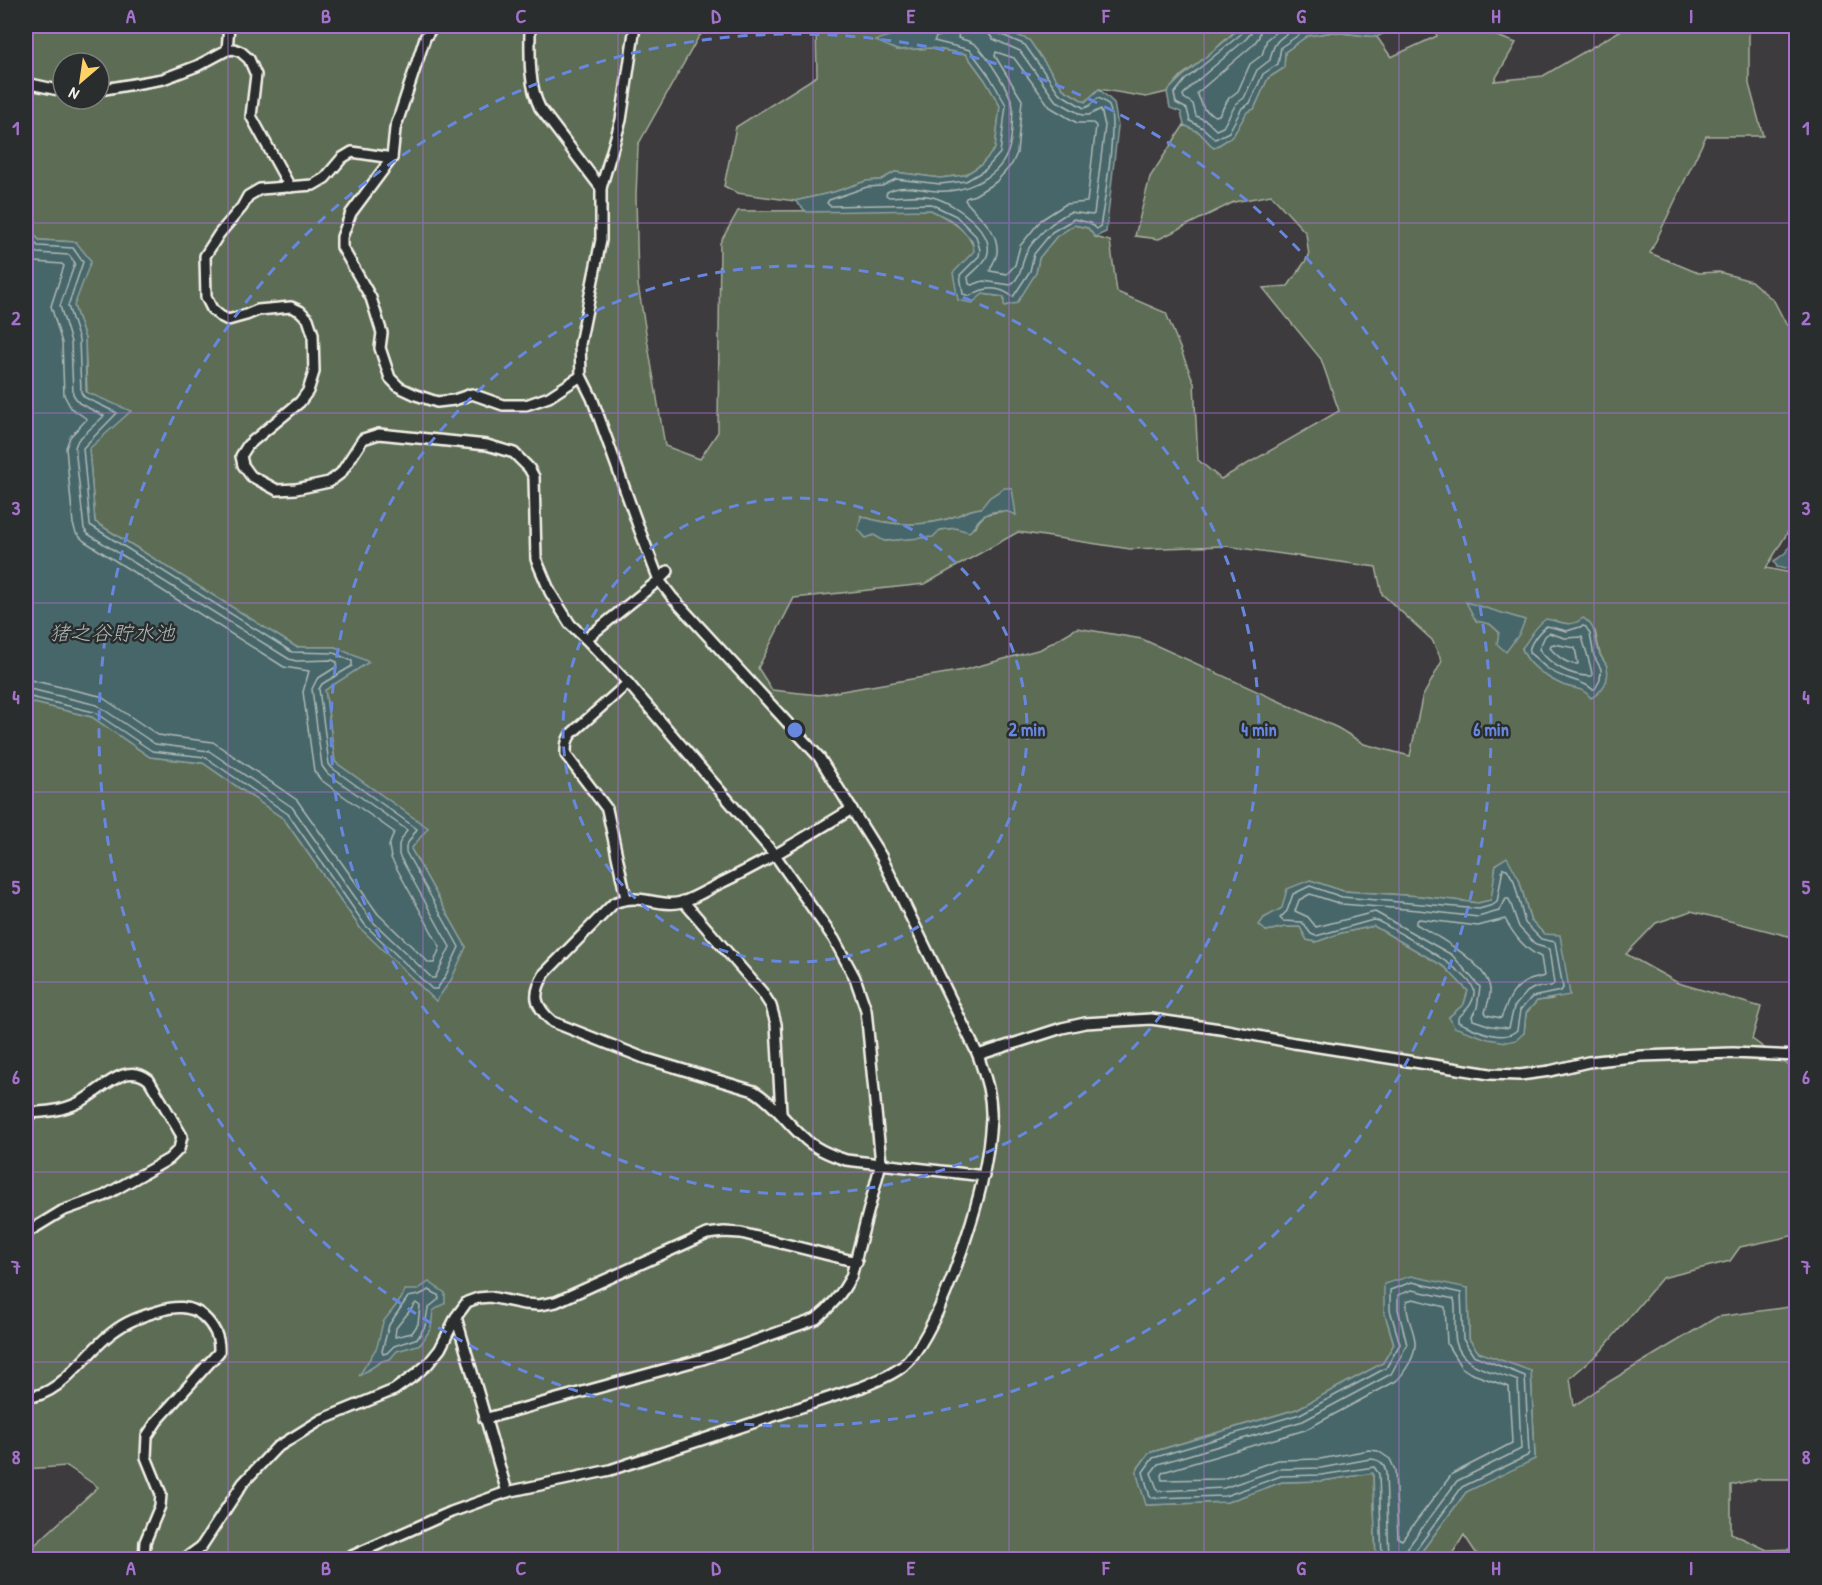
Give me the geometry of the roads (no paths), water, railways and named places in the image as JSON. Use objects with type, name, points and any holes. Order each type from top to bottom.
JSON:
[{"type":"street","points":[[227,50],[230,26]]},
{"type":"street","points":[[433,26],[425,38],[395,129],[392,158],[351,213],[342,237],[342,247],[371,298],[382,333],[380,348],[390,378],[399,387],[437,402],[454,400],[472,394],[503,405],[526,405],[549,397],[580,376]]},
{"type":"street","points":[[530,26],[530,64],[534,97],[601,188]]},
{"type":"street","points":[[343,1560],[451,1512],[507,1492],[610,1470],[885,1378],[903,1366],[919,1348],[942,1301],[970,1224],[984,1176],[991,1117],[990,1087],[978,1055],[881,856],[819,757],[659,580],[639,531],[592,398],[580,376],[580,344],[601,240],[601,188],[621,120],[635,26]]},
{"type":"street","points":[[111,88],[163,79],[197,66],[227,50],[234,49],[241,52],[249,59],[256,75],[251,116],[290,188]]},
{"type":"street","points":[[26,83],[51,89]]},
{"type":"street","points":[[392,158],[352,152],[342,158],[325,178],[313,185],[260,189],[248,196],[205,256],[206,297],[212,309],[220,316],[228,320],[258,309],[291,307],[300,311],[308,319],[313,334],[314,372],[308,391],[300,402],[248,445],[241,456],[243,465],[251,476],[277,490],[329,482],[341,473],[363,439],[379,434],[487,445],[514,453],[529,468],[534,477],[536,560],[550,592],[570,624],[628,683],[775,855],[834,939],[855,978],[866,1011],[881,1163],[857,1262],[844,1291],[816,1319],[703,1359],[484,1419]]},
{"type":"street","points":[[586,639],[668,571]]},
{"type":"street","points":[[626,898],[607,809],[566,755],[566,748],[567,740],[572,733],[628,683]]},
{"type":"street","points":[[852,809],[775,855],[683,901],[668,904],[626,898],[614,903],[545,973],[536,993],[538,1004],[543,1014],[553,1022],[644,1058],[754,1091],[781,1112],[804,1138],[828,1154],[846,1160],[984,1176]]},
{"type":"street","points":[[683,901],[762,992],[771,1006],[776,1024],[781,1112]]},
{"type":"street","points":[[978,1055],[1085,1023],[1151,1019],[1490,1074],[1520,1075],[1588,1062],[1641,1056],[1733,1053],[1797,1056]]},
{"type":"street","points":[[26,1113],[55,1111],[80,1101],[120,1075],[132,1072],[143,1075],[149,1080],[182,1136],[179,1149],[169,1159],[104,1196],[62,1211],[26,1233]]},
{"type":"street","points":[[183,1560],[201,1547],[243,1483],[276,1448],[321,1420],[394,1390],[415,1375],[440,1349],[456,1317],[467,1302],[490,1297],[539,1305],[556,1302],[707,1234],[724,1232],[741,1233],[857,1262]]},
{"type":"street","points":[[26,1397],[36,1397],[53,1389],[97,1345],[134,1318],[170,1307],[199,1312],[211,1323],[217,1332],[219,1352],[157,1421],[147,1436],[146,1457],[161,1494],[160,1506],[145,1542],[144,1560]]},
{"type":"street","points":[[456,1317],[507,1492]]},
{"type":"water","points":[[953,26],[994,26],[1029,40],[1063,89],[1085,102],[1099,89],[1114,103],[1118,126],[1106,232],[1095,237],[1088,228],[1074,225],[1056,237],[1039,258],[1036,273],[1017,303],[1004,306],[1004,297],[983,294],[972,303],[958,300],[953,273],[974,251],[972,240],[953,221],[931,210],[807,212],[795,201],[834,192],[866,181],[881,180],[895,172],[940,178],[965,175],[981,165],[995,149],[1000,106],[966,54],[932,48],[897,50],[876,41],[895,35],[934,31]]},
{"type":"water","points":[[1241,26],[1403,26],[1377,37],[1333,32],[1307,36],[1285,52],[1284,68],[1268,78],[1254,109],[1247,112],[1233,136],[1214,148],[1199,132],[1184,125],[1181,112],[1170,108],[1167,92]]},
{"type":"water","name":"猪之谷貯水池","points":[[26,225],[39,240],[76,242],[91,261],[74,306],[85,339],[86,392],[131,411],[89,449],[95,522],[296,647],[335,647],[369,662],[325,690],[335,762],[428,828],[411,849],[466,947],[451,980],[436,1001],[361,929],[284,819],[203,763],[150,757],[92,717],[26,701]]},
{"type":"water","points":[[1004,488],[1012,488],[1016,515],[1003,511],[986,514],[969,532],[955,528],[940,530],[933,537],[884,541],[874,535],[866,538],[858,529],[861,516],[897,524],[947,519],[981,508],[990,497]]},
{"type":"water","points":[[1796,529],[1796,565],[1785,569],[1777,567],[1774,561],[1788,550],[1792,533]]},
{"type":"water","points":[[1466,602],[1525,620],[1520,633],[1506,652],[1497,644],[1499,632],[1490,624],[1476,621]]},
{"type":"water","points":[[1583,618],[1591,625],[1608,672],[1604,685],[1591,698],[1581,690],[1550,679],[1528,660],[1522,648],[1546,619],[1570,624]]},
{"type":"water","points":[[1507,857],[1519,879],[1530,919],[1544,934],[1560,935],[1570,995],[1537,1001],[1526,1013],[1524,1033],[1516,1040],[1507,1042],[1488,1039],[1454,1027],[1449,1017],[1464,1004],[1468,991],[1445,967],[1374,926],[1341,933],[1316,942],[1307,940],[1300,927],[1266,931],[1259,925],[1264,918],[1282,908],[1287,889],[1310,880],[1343,891],[1478,903],[1491,900],[1496,864]]},
{"type":"water","points":[[1411,1276],[1468,1288],[1469,1339],[1478,1352],[1531,1371],[1535,1459],[1466,1492],[1416,1559],[1376,1559],[1373,1473],[1322,1481],[1282,1482],[1227,1502],[1146,1505],[1136,1471],[1149,1453],[1297,1409],[1383,1363],[1394,1344],[1384,1311],[1384,1284]]},
{"type":"water","points":[[429,1282],[445,1293],[445,1303],[433,1311],[431,1328],[421,1344],[397,1351],[390,1359],[382,1361],[359,1376],[377,1347],[383,1322],[401,1299],[405,1290],[417,1290]]}]
